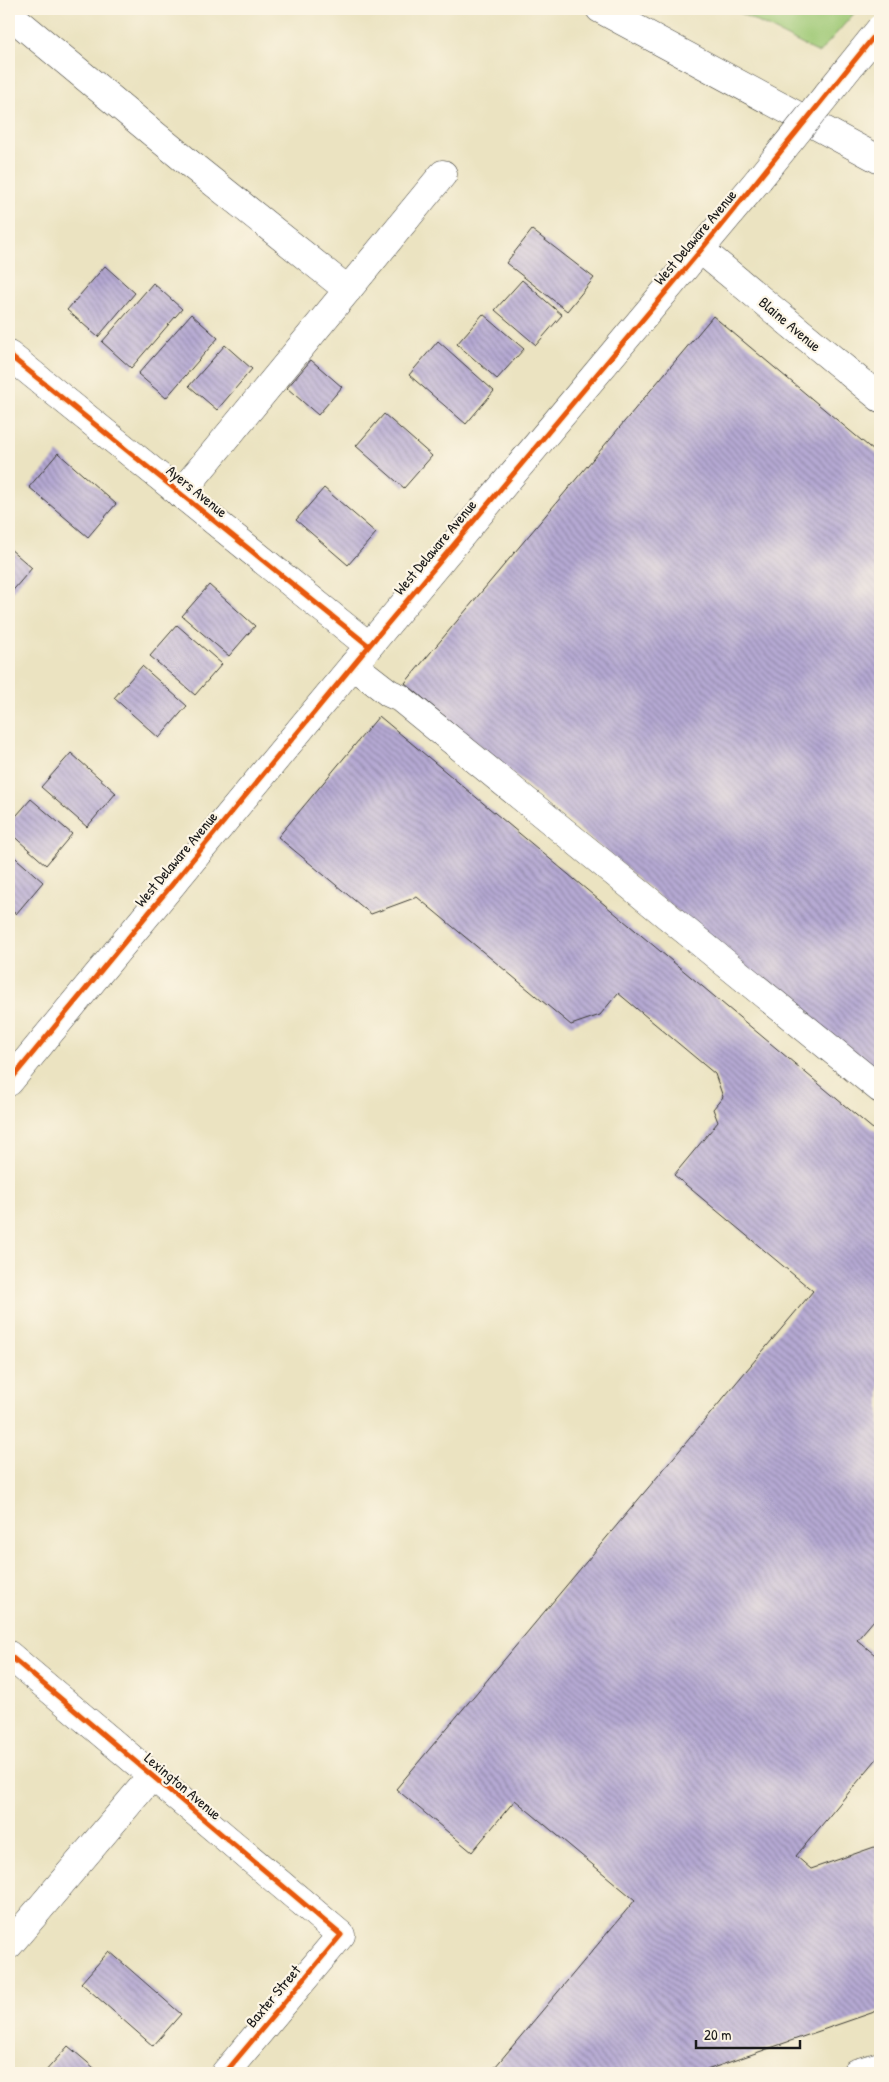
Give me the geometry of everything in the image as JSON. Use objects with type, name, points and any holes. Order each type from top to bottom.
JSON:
[{"type":"main road","points":[[600,9],[880,160]]},
{"type":"main road","points":[[9,14],[184,160],[348,290]]},
{"type":"main road","name":"West Delaware Avenue","points":[[9,1082],[361,655],[701,250],[880,29]]},
{"type":"main road","points":[[180,494],[443,174]]},
{"type":"main road","name":"Blaine Avenue","points":[[701,250],[880,398]]},
{"type":"main road","name":"Ayers Avenue","points":[[9,355],[180,494],[361,655],[389,694],[400,698],[880,1089]]},
{"type":"main road","name":"Lexington Avenue","points":[[9,1655],[341,1935]]},
{"type":"main road","points":[[9,1944],[152,1776]]},
{"type":"main road","name":"Baxter Street","points":[[225,2073],[341,1935]]},
{"type":"main road","points":[[856,2073],[880,2066]]},
{"type":"green space","points":[[732,9],[858,9],[819,53]]},
{"type":"building","points":[[532,230],[594,278],[567,311],[506,263]]},
{"type":"building","points":[[105,266],[135,293],[98,337],[67,310]]},
{"type":"building","points":[[522,280],[562,315],[536,345],[495,310]]},
{"type":"building","points":[[153,283],[182,309],[131,368],[102,342]]},
{"type":"building","points":[[191,314],[218,338],[166,398],[138,374]]},
{"type":"building","points":[[483,314],[524,349],[497,379],[457,344]]},
{"type":"building","points":[[713,316],[880,456],[880,1081],[405,683]]},
{"type":"building","points":[[438,341],[494,391],[466,424],[409,375]]},
{"type":"building","points":[[225,345],[252,369],[217,410],[189,386]]},
{"type":"building","points":[[311,360],[342,387],[318,415],[287,388]]},
{"type":"building","points":[[384,414],[432,456],[404,488],[356,446]]},
{"type":"building","points":[[58,453],[116,504],[88,537],[29,487]]},
{"type":"building","points":[[324,488],[376,533],[348,565],[296,520]]},
{"type":"building","points":[[9,548],[32,568],[9,595]]},
{"type":"building","points":[[209,585],[255,626],[229,656],[182,616]]},
{"type":"building","points":[[177,625],[222,664],[195,695],[150,656]]},
{"type":"building","points":[[142,666],[187,706],[159,738],[114,698]]},
{"type":"building","points":[[379,716],[880,1135],[880,1613],[857,1640],[880,1659],[880,1755],[796,1856],[811,1869],[880,1845],[880,2010],[698,2073],[490,2073],[635,1900],[515,1800],[472,1852],[396,1789],[813,1291],[674,1175],[718,1122],[713,1109],[723,1097],[715,1074],[618,993],[600,1015],[571,1025],[417,897],[371,914],[278,837]]},
{"type":"building","points":[[71,753],[116,793],[87,827],[41,787]]},
{"type":"building","points":[[31,799],[72,834],[46,865],[9,832],[9,824]]},
{"type":"building","points":[[9,852],[43,882],[16,914],[9,908]]},
{"type":"building","points":[[109,1951],[181,2014],[153,2046],[81,1983]]},
{"type":"building","points":[[68,2046],[100,2073],[44,2073]]},
{"type":"cycle path","points":[[9,1082],[369,646],[701,250],[880,29]]},
{"type":"cycle path","points":[[9,355],[369,646]]},
{"type":"cycle path","points":[[9,1655],[341,1935],[225,2073]]}]
